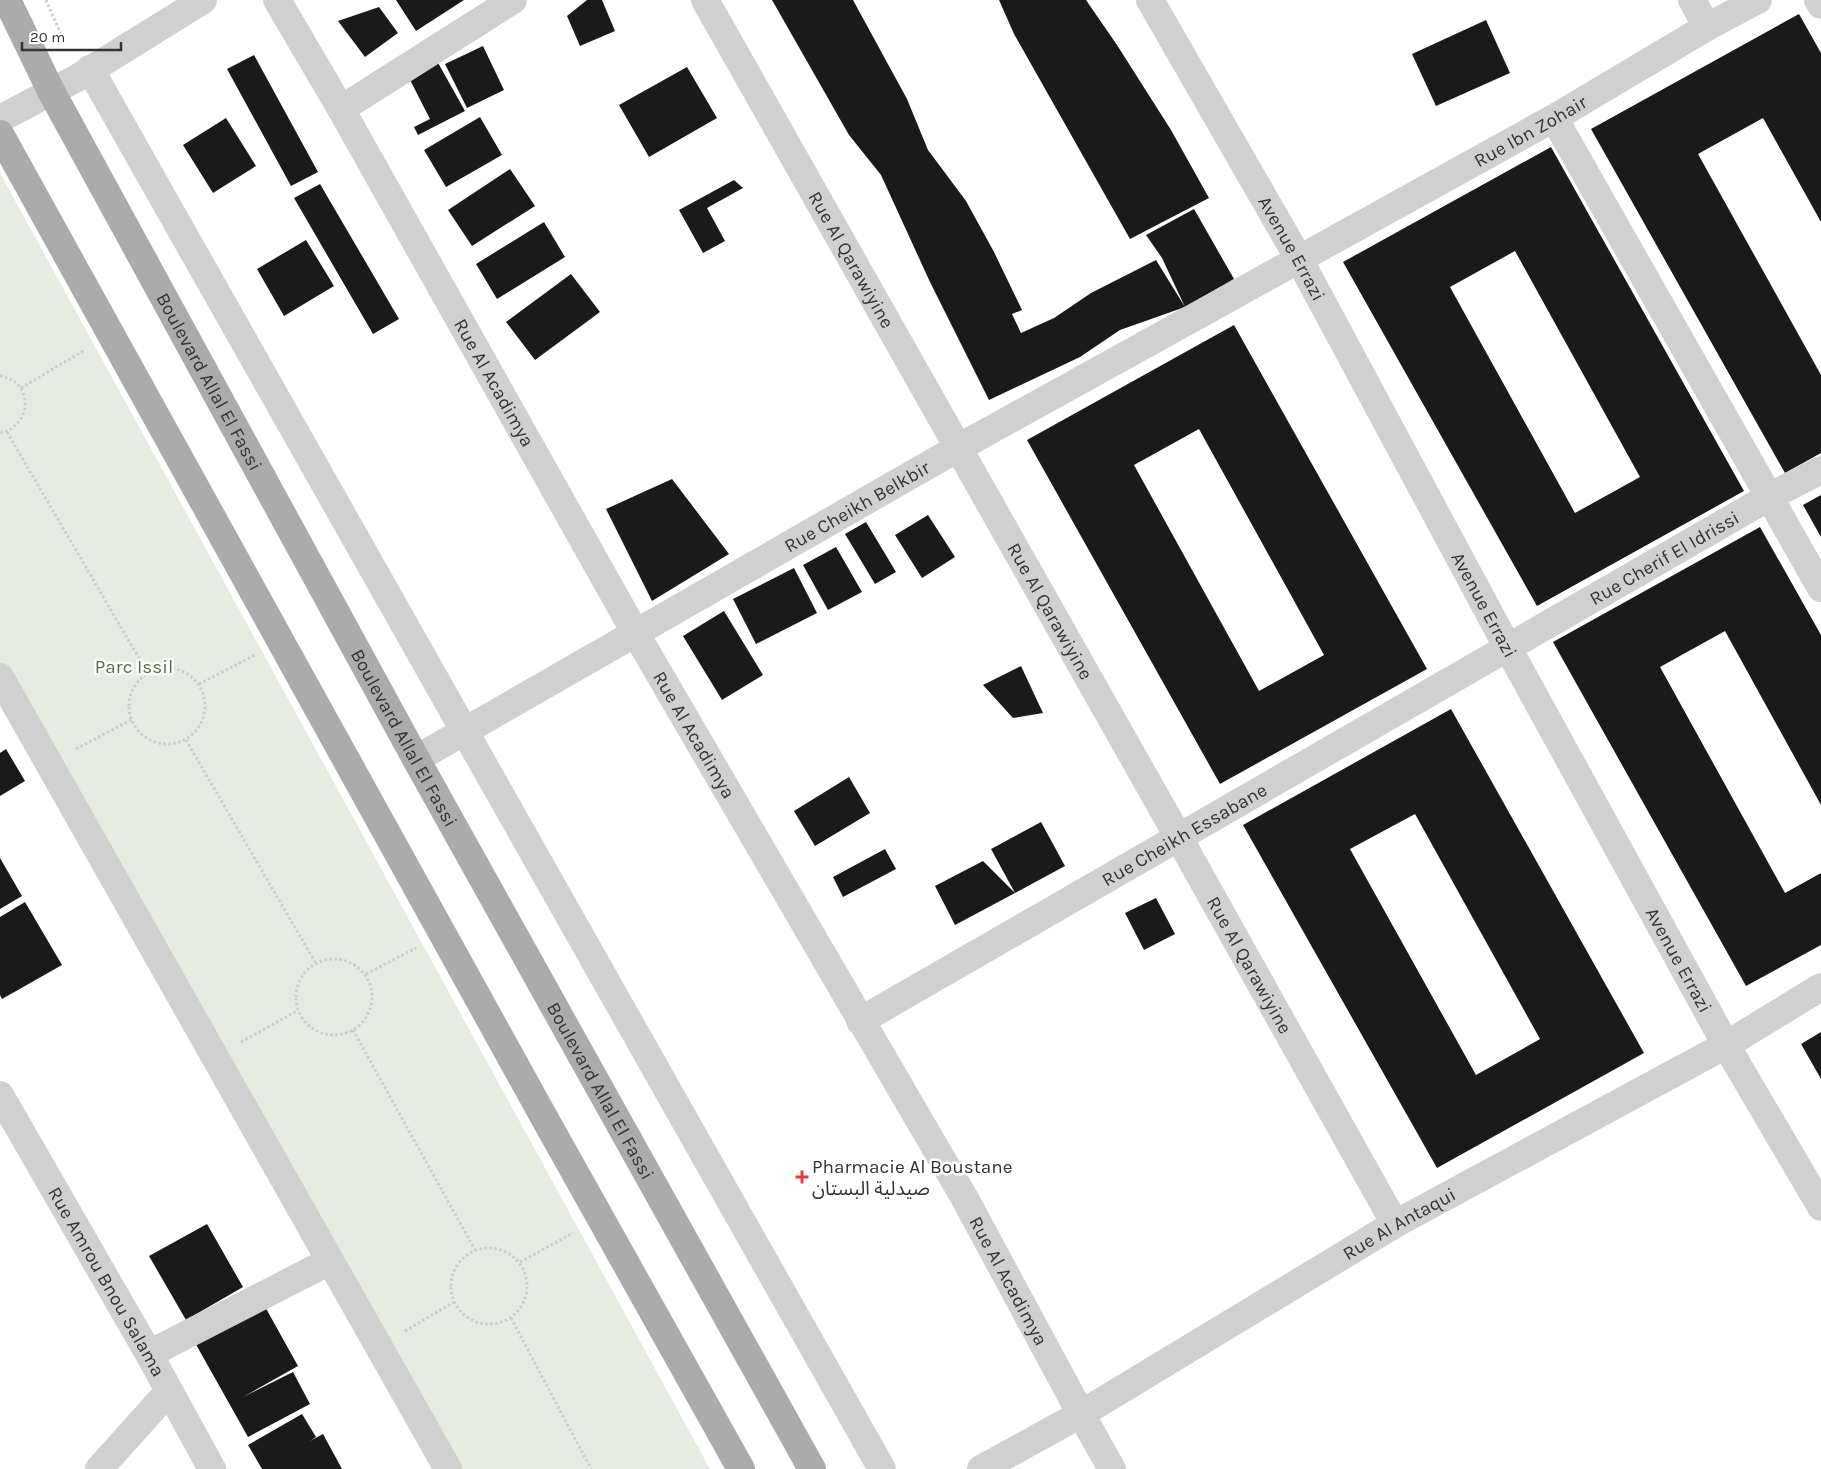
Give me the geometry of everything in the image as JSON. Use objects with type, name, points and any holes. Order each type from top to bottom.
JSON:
[{"type":"main road","name":"Boulevard Allal El Fassi","points":[[7,0],[51,91],[416,759],[812,1469]]},
{"type":"main road","points":[[0,134],[540,1110],[741,1469]]},
{"type":"street","points":[[0,119],[79,77],[203,0]]},
{"type":"street","name":"Rue Al Acadimya","points":[[277,0],[341,109],[636,634],[964,1197],[1112,1469]]},
{"type":"street","points":[[341,109],[513,0]]},
{"type":"street","name":"Rue Al Qarawiyine","points":[[705,0],[1395,1224]]},
{"type":"street","points":[[1692,0],[1707,27]]},
{"type":"street","name":"Rue Ibn Zohair","points":[[1299,259],[1554,118],[1707,27],[1758,0]]},
{"type":"street","points":[[1818,0],[1821,5]]},
{"type":"street","name":"Avenue Errazi","points":[[1158,3],[1726,1046],[1821,1207]]},
{"type":"street","points":[[90,69],[882,1469]]},
{"type":"street","points":[[1554,118],[1821,588]]},
{"type":"street","name":"Rue Cheikh Belkbir","points":[[416,759],[958,448],[1299,259]]},
{"type":"street","name":"Rue Cherif El Idrissi","points":[[1508,648],[1769,497],[1821,470]]},
{"type":"street","name":"Rue Cheikh Essabane","points":[[860,1021],[1508,648]]},
{"type":"street","points":[[0,676],[448,1469]]},
{"type":"street","name":"Rue Al Antaqui","points":[[981,1469],[1081,1414],[1395,1224],[1726,1046],[1821,987]]},
{"type":"street","name":"Rue Amrou Bnou Salama","points":[[0,1095],[149,1354],[212,1469]]},
{"type":"street","points":[[149,1354],[330,1261]]},
{"type":"street","points":[[98,1469],[169,1391]]},
{"type":"path","points":[[21,388],[93,346]]},
{"type":"path","points":[[0,376],[13,380],[21,388],[26,408],[23,418],[16,426],[7,432],[0,433]]},
{"type":"path","points":[[7,432],[147,672]]},
{"type":"path","points":[[199,684],[260,653]]},
{"type":"path","points":[[161,668],[175,668],[189,674],[199,684],[205,699],[204,715],[198,729],[186,740],[174,744],[160,744],[148,740],[138,732],[130,720],[128,702],[134,685],[147,672],[161,668]]},
{"type":"path","points":[[49,763],[130,720]]},
{"type":"path","points":[[186,740],[315,962]]},
{"type":"path","points":[[366,974],[418,947]]},
{"type":"path","points":[[333,958],[352,962],[366,974],[372,989],[372,1005],[366,1020],[353,1030],[338,1036],[321,1034],[307,1025],[297,1011],[295,992],[302,975],[315,962],[333,958]]},
{"type":"path","points":[[214,1056],[297,1011]]},
{"type":"path","points":[[353,1030],[475,1250]]},
{"type":"path","points":[[520,1262],[577,1231]]},
{"type":"path","points":[[492,1248],[508,1251],[520,1262],[527,1276],[528,1292],[522,1306],[511,1318],[499,1324],[486,1325],[472,1321],[461,1313],[454,1302],[450,1286],[453,1271],[462,1258],[475,1250],[492,1248]]},
{"type":"path","points":[[379,1348],[454,1302]]},
{"type":"path","points":[[511,1318],[591,1469]]},
{"type":"green space","name":"Parc Issil","points":[[0,173],[710,1469],[459,1469],[0,669]]},
{"type":"building","points":[[396,0],[464,0],[416,31]]},
{"type":"building","points":[[587,0],[602,0],[615,31],[580,46],[567,16]]},
{"type":"building","points":[[772,0],[853,0],[907,99],[928,150],[966,201],[994,252],[1022,310],[1012,314],[1021,333],[1054,318],[1091,293],[1156,260],[1185,307],[1120,330],[1080,357],[989,400],[930,282],[881,175],[849,135]]},
{"type":"building","points":[[999,0],[1086,0],[1171,130],[1209,198],[1130,239],[1014,34]]},
{"type":"building","points":[[379,7],[398,33],[365,57],[338,21]]},
{"type":"building","points":[[1799,14],[1821,53],[1821,222],[1763,118],[1698,154],[1821,375],[1821,453],[1785,473],[1591,129]]},
{"type":"building","points":[[1486,20],[1510,73],[1436,106],[1412,54]]},
{"type":"building","points":[[483,46],[504,90],[467,108],[445,64]]},
{"type":"building","points":[[254,55],[318,172],[291,186],[227,69]]},
{"type":"building","points":[[437,61],[465,111],[418,135],[414,127],[430,119],[408,76]]},
{"type":"building","points":[[687,67],[717,118],[649,157],[619,105]]},
{"type":"building","points":[[480,117],[502,155],[446,187],[424,150]]},
{"type":"building","points":[[226,118],[256,166],[213,193],[183,145]]},
{"type":"building","points":[[1551,147],[1744,491],[1537,606],[1343,262]],"holes":[[[1515,251],[1640,477],[1575,513],[1450,287]]]},
{"type":"building","points":[[510,169],[535,206],[472,246],[448,210]]},
{"type":"building","points":[[734,180],[743,188],[707,208],[725,241],[703,253],[679,210]]},
{"type":"building","points":[[320,184],[399,319],[373,334],[294,198]]},
{"type":"building","points":[[1194,209],[1234,279],[1185,307],[1162,258],[1146,235]]},
{"type":"building","points":[[544,222],[565,257],[497,299],[476,264]]},
{"type":"building","points":[[306,240],[334,286],[284,316],[257,269]]},
{"type":"building","points":[[571,274],[600,312],[535,360],[506,322]]},
{"type":"building","points":[[1234,325],[1427,669],[1220,784],[1027,440]],"holes":[[[1199,429],[1324,655],[1259,691],[1134,465]]]},
{"type":"building","points":[[672,479],[729,554],[652,601],[606,509]]},
{"type":"building","points":[[1821,495],[1821,537],[1803,505]]},
{"type":"building","points":[[928,515],[955,557],[922,578],[895,535]]},
{"type":"building","points":[[866,522],[896,572],[875,584],[845,534]]},
{"type":"building","points":[[1760,527],[1821,635],[1821,805],[1725,631],[1660,667],[1785,893],[1821,873],[1821,945],[1746,986],[1553,642]]},
{"type":"building","points":[[836,547],[862,592],[828,610],[803,565]]},
{"type":"building","points":[[794,568],[817,613],[756,644],[733,599]]},
{"type":"building","points":[[724,611],[763,675],[722,700],[683,636]]},
{"type":"building","points":[[1021,666],[1043,713],[1013,718],[983,685]]},
{"type":"building","points":[[1451,709],[1644,1053],[1437,1168],[1243,825]],"holes":[[[1415,814],[1540,1039],[1476,1075],[1350,849]]]},
{"type":"building","points":[[6,749],[25,781],[0,796],[0,753]]},
{"type":"building","points":[[849,777],[870,813],[815,846],[794,811]]},
{"type":"building","points":[[1041,822],[1065,866],[1015,893],[991,849]]},
{"type":"building","points":[[885,849],[896,869],[843,897],[833,877]]},
{"type":"building","points":[[0,858],[22,896],[0,909]]},
{"type":"building","points":[[983,861],[1015,893],[955,925],[935,886]]},
{"type":"building","points":[[1156,898],[1175,934],[1144,950],[1125,913]]},
{"type":"building","points":[[25,902],[62,965],[2,999],[0,995],[0,917]]},
{"type":"building","points":[[1821,1032],[1821,1079],[1801,1044]]},
{"type":"building","points":[[207,1224],[243,1287],[186,1320],[149,1256]]},
{"type":"building","points":[[263,1303],[298,1366],[243,1397],[293,1372],[310,1404],[248,1437],[194,1341]]},
{"type":"building","points":[[302,1414],[316,1437],[310,1441],[323,1434],[342,1469],[262,1469],[248,1445]]},
{"type":"place","name":"Pharmacie Al Boustane صيدلية البستان","points":[[802,1177]]}]
